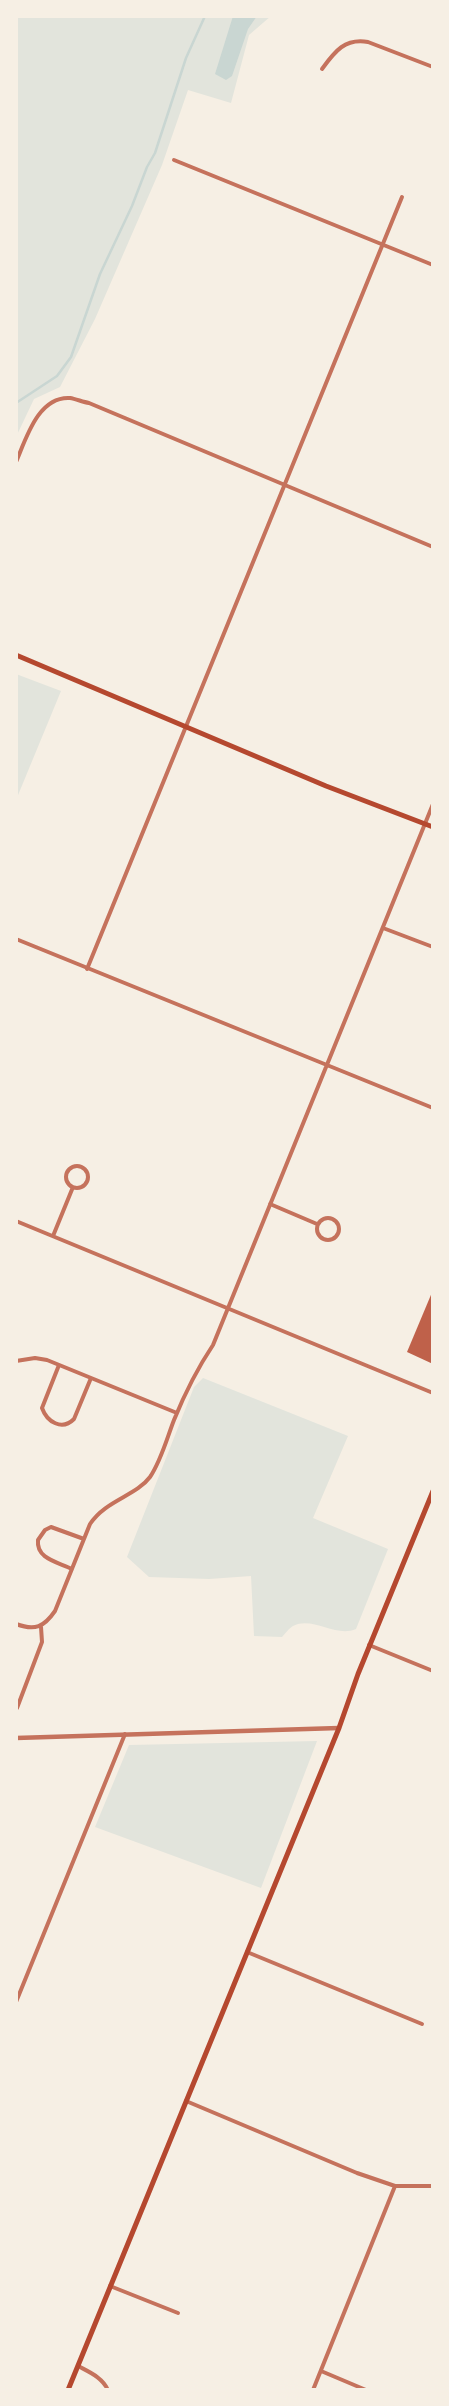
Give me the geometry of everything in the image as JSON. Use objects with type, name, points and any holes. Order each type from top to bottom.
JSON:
[{"type":"main road","points":[[16,655],[326,786],[433,827]]},
{"type":"main road","points":[[68,2390],[339,1728],[370,1645],[433,1491]]},
{"type":"street","points":[[322,69],[342,44],[358,40],[368,42],[433,68]]},
{"type":"street","points":[[174,160],[433,265]]},
{"type":"street","points":[[86,969],[402,197]]},
{"type":"street","points":[[16,462],[40,412],[54,402],[70,398],[89,403],[433,547]]},
{"type":"street","points":[[16,1624],[28,1628],[41,1627],[47,1622],[55,1611],[90,1524],[98,1512],[149,1478],[188,1384],[213,1345],[433,804]]},
{"type":"street","points":[[383,928],[433,947]]},
{"type":"street","points":[[16,939],[86,969],[433,1108]]},
{"type":"street","points":[[80,1167],[86,1171],[87,1181],[81,1187],[73,1187],[68,1184],[66,1175],[70,1169],[80,1167]]},
{"type":"street","points":[[53,1236],[73,1187]]},
{"type":"street","points":[[270,1204],[317,1224]]},
{"type":"street","points":[[326,1218],[332,1218],[338,1225],[338,1234],[332,1239],[322,1238],[316,1229],[317,1224],[326,1218]]},
{"type":"street","points":[[16,1221],[433,1393]]},
{"type":"street","points":[[16,1362],[35,1358],[59,1365],[177,1412]]},
{"type":"street","points":[[59,1365],[42,1408],[48,1419],[52,1422],[64,1425],[74,1419],[92,1378]]},
{"type":"street","points":[[72,1569],[42,1555],[39,1551],[38,1540],[45,1530],[51,1527],[84,1539]]},
{"type":"street","points":[[17,1708],[42,1642],[41,1627]]},
{"type":"street","points":[[370,1645],[433,1671]]},
{"type":"street","points":[[16,1738],[339,1728]]},
{"type":"street","points":[[16,2002],[125,1734]]},
{"type":"street","points":[[247,1952],[422,2024]]},
{"type":"street","points":[[186,2101],[357,2173],[395,2186],[433,2186]]},
{"type":"street","points":[[313,2390],[395,2186]]},
{"type":"street","points":[[110,2286],[178,2313]]},
{"type":"street","points":[[78,2366],[96,2376],[105,2384],[108,2390]]},
{"type":"street","points":[[321,2370],[366,2390]]},
{"type":"shaded area","points":[[16,16],[57,18],[60,16],[271,16],[249,35],[231,103],[188,90],[162,165],[95,319],[60,387],[34,399],[16,437]]},
{"type":"shaded area","points":[[233,16],[257,16],[248,29],[232,76],[226,80],[215,74]]},
{"type":"shaded area","points":[[16,674],[61,691],[16,800]]},
{"type":"shaded area","points":[[203,1378],[348,1436],[313,1518],[388,1549],[356,1629],[341,1631],[316,1625],[301,1624],[292,1627],[282,1637],[254,1636],[251,1576],[209,1579],[149,1577],[127,1557],[194,1387]]},
{"type":"shaded area","points":[[317,1741],[261,1888],[95,1827],[129,1745]]},
{"type":"building","points":[[433,1290],[433,1364],[407,1352]]},
{"type":"waterway","points":[[16,403],[57,376],[71,357],[100,274],[155,153],[186,58],[205,16]]}]
